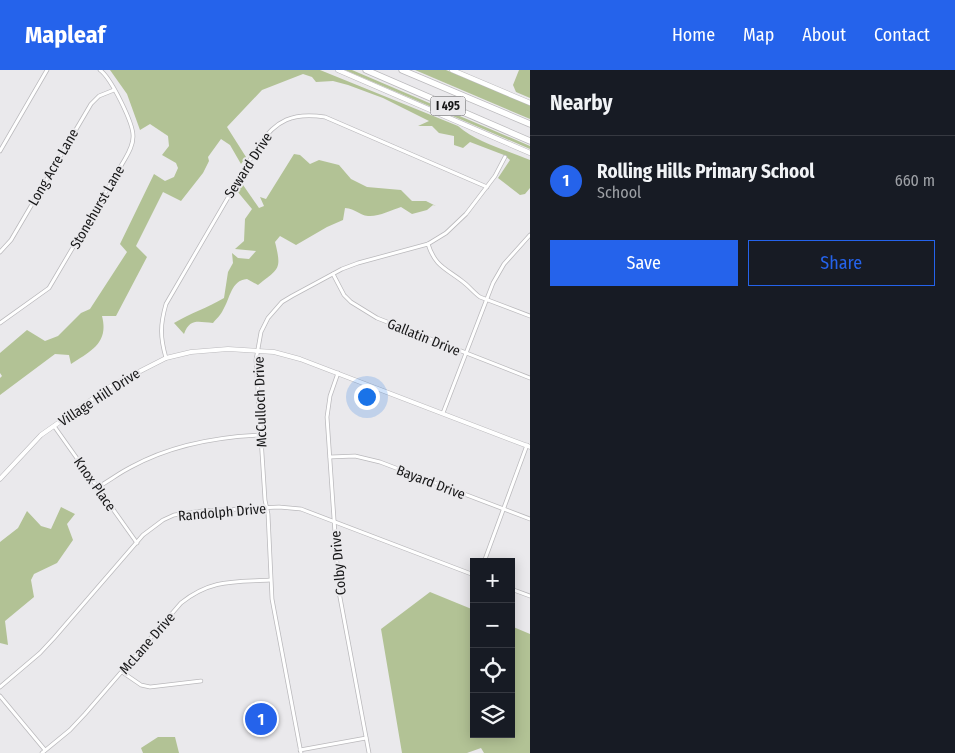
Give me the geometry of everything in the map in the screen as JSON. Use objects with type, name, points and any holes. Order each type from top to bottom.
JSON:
[{"type":"highway","name":"I 495","points":[[366,70],[530,141]]},
{"type":"highway","name":"I 495","points":[[402,70],[530,124]]},
{"type":"main road","points":[[338,70],[530,153]]},
{"type":"main road","points":[[452,70],[530,103]]},
{"type":"street","points":[[0,151],[47,70]]},
{"type":"street","name":"Stonehurst Lane","points":[[0,323],[49,288],[130,150],[133,142],[133,129],[109,80],[100,70]]},
{"type":"street","name":"Long Acre Lane","points":[[0,252],[11,240],[91,104],[99,96],[114,90]]},
{"type":"street","name":"Seward Drive","points":[[166,358],[160,329],[166,304],[258,146],[274,127],[284,120],[296,116],[311,115],[325,117],[486,188]]},
{"type":"street","name":"McCulloch Drive","points":[[300,752],[270,580],[267,507],[260,435],[256,360],[262,332],[274,310],[292,296],[358,263],[428,244],[456,226],[495,176],[505,157]]},
{"type":"street","points":[[443,414],[493,283],[504,264],[530,235]]},
{"type":"street","points":[[428,244],[430,252],[439,265],[464,282],[473,292],[530,316]]},
{"type":"street","name":"Gallatin Drive","points":[[333,274],[344,295],[351,302],[394,325],[530,378]]},
{"type":"street","name":"Village Hill Drive","points":[[0,479],[28,447],[54,426],[111,386],[166,358],[210,349],[258,350],[293,356],[528,446]]},
{"type":"street","name":"Colby Drive","points":[[338,373],[331,390],[328,406],[339,592],[369,753]]},
{"type":"street","name":"Knox Place","points":[[54,426],[136,543]]},
{"type":"street","points":[[98,487],[131,467],[174,448],[215,439],[260,435]]},
{"type":"street","points":[[485,558],[528,446]]},
{"type":"street","name":"Bayard Drive","points":[[330,457],[355,456],[373,460],[530,519]]},
{"type":"street","name":"Randolph Drive","points":[[0,687],[40,653],[136,543],[152,528],[174,515],[202,511],[267,507],[301,509],[470,573]]},
{"type":"street","name":"McLane Drive","points":[[44,752],[70,730],[181,603],[192,594],[215,584],[270,580]]},
{"type":"street","points":[[515,591],[530,596]]},
{"type":"street","points":[[122,672],[141,685],[150,687],[201,681]]},
{"type":"street","points":[[0,696],[44,752]]},
{"type":"street","points":[[300,752],[366,738]]},
{"type":"green space","points":[[110,70],[320,70],[458,126],[483,142],[530,160],[530,188],[525,194],[520,195],[498,178],[510,160],[504,155],[470,142],[463,148],[454,145],[454,136],[439,133],[432,126],[418,126],[429,121],[383,98],[348,85],[333,81],[316,82],[312,77],[303,74],[262,90],[227,127],[246,157],[241,164],[230,145],[221,139],[208,157],[209,161],[203,173],[181,201],[163,192],[136,246],[147,257],[116,316],[102,316],[103,333],[97,345],[71,364],[69,355],[55,354],[0,395],[0,378],[2,376],[0,373],[0,353],[27,330],[45,341],[58,336],[81,313],[90,309],[127,252],[120,244],[154,174],[165,181],[174,177],[178,168],[176,163],[162,155],[169,146],[168,136],[150,124],[140,130],[127,94]]},
{"type":"green space","points":[[345,70],[352,70],[530,146],[530,149]]},
{"type":"green space","points":[[415,70],[446,70],[530,105],[530,119]]},
{"type":"green space","points":[[519,70],[530,70],[530,98],[516,92],[513,85]]},
{"type":"green space","points":[[294,154],[300,155],[310,164],[319,160],[339,165],[351,179],[367,187],[401,190],[412,201],[426,201],[436,206],[433,205],[427,210],[412,214],[401,207],[372,216],[345,208],[343,220],[296,245],[280,236],[275,242],[278,258],[277,268],[258,285],[247,279],[237,283],[222,312],[213,323],[192,323],[184,334],[174,323],[224,298],[228,272],[233,263],[232,253],[238,258],[249,259],[256,251],[235,249],[244,241],[245,219],[252,209],[237,191],[241,182],[259,208],[264,206],[260,197],[266,199]]},
{"type":"green space","points":[[61,507],[75,514],[67,524],[73,540],[57,563],[34,574],[31,580],[34,597],[5,621],[8,645],[0,643],[0,542],[18,528],[27,511],[41,526],[51,529]]},
{"type":"green space","points":[[430,592],[470,608],[470,738],[515,738],[515,628],[530,634],[530,753],[484,753],[481,748],[467,753],[402,753],[381,629]]},
{"type":"green space","points":[[158,737],[175,737],[179,753],[143,753],[141,748]]},
{"type":"place","name":"Rolling Hills Primary School","points":[[261,719]]}]
